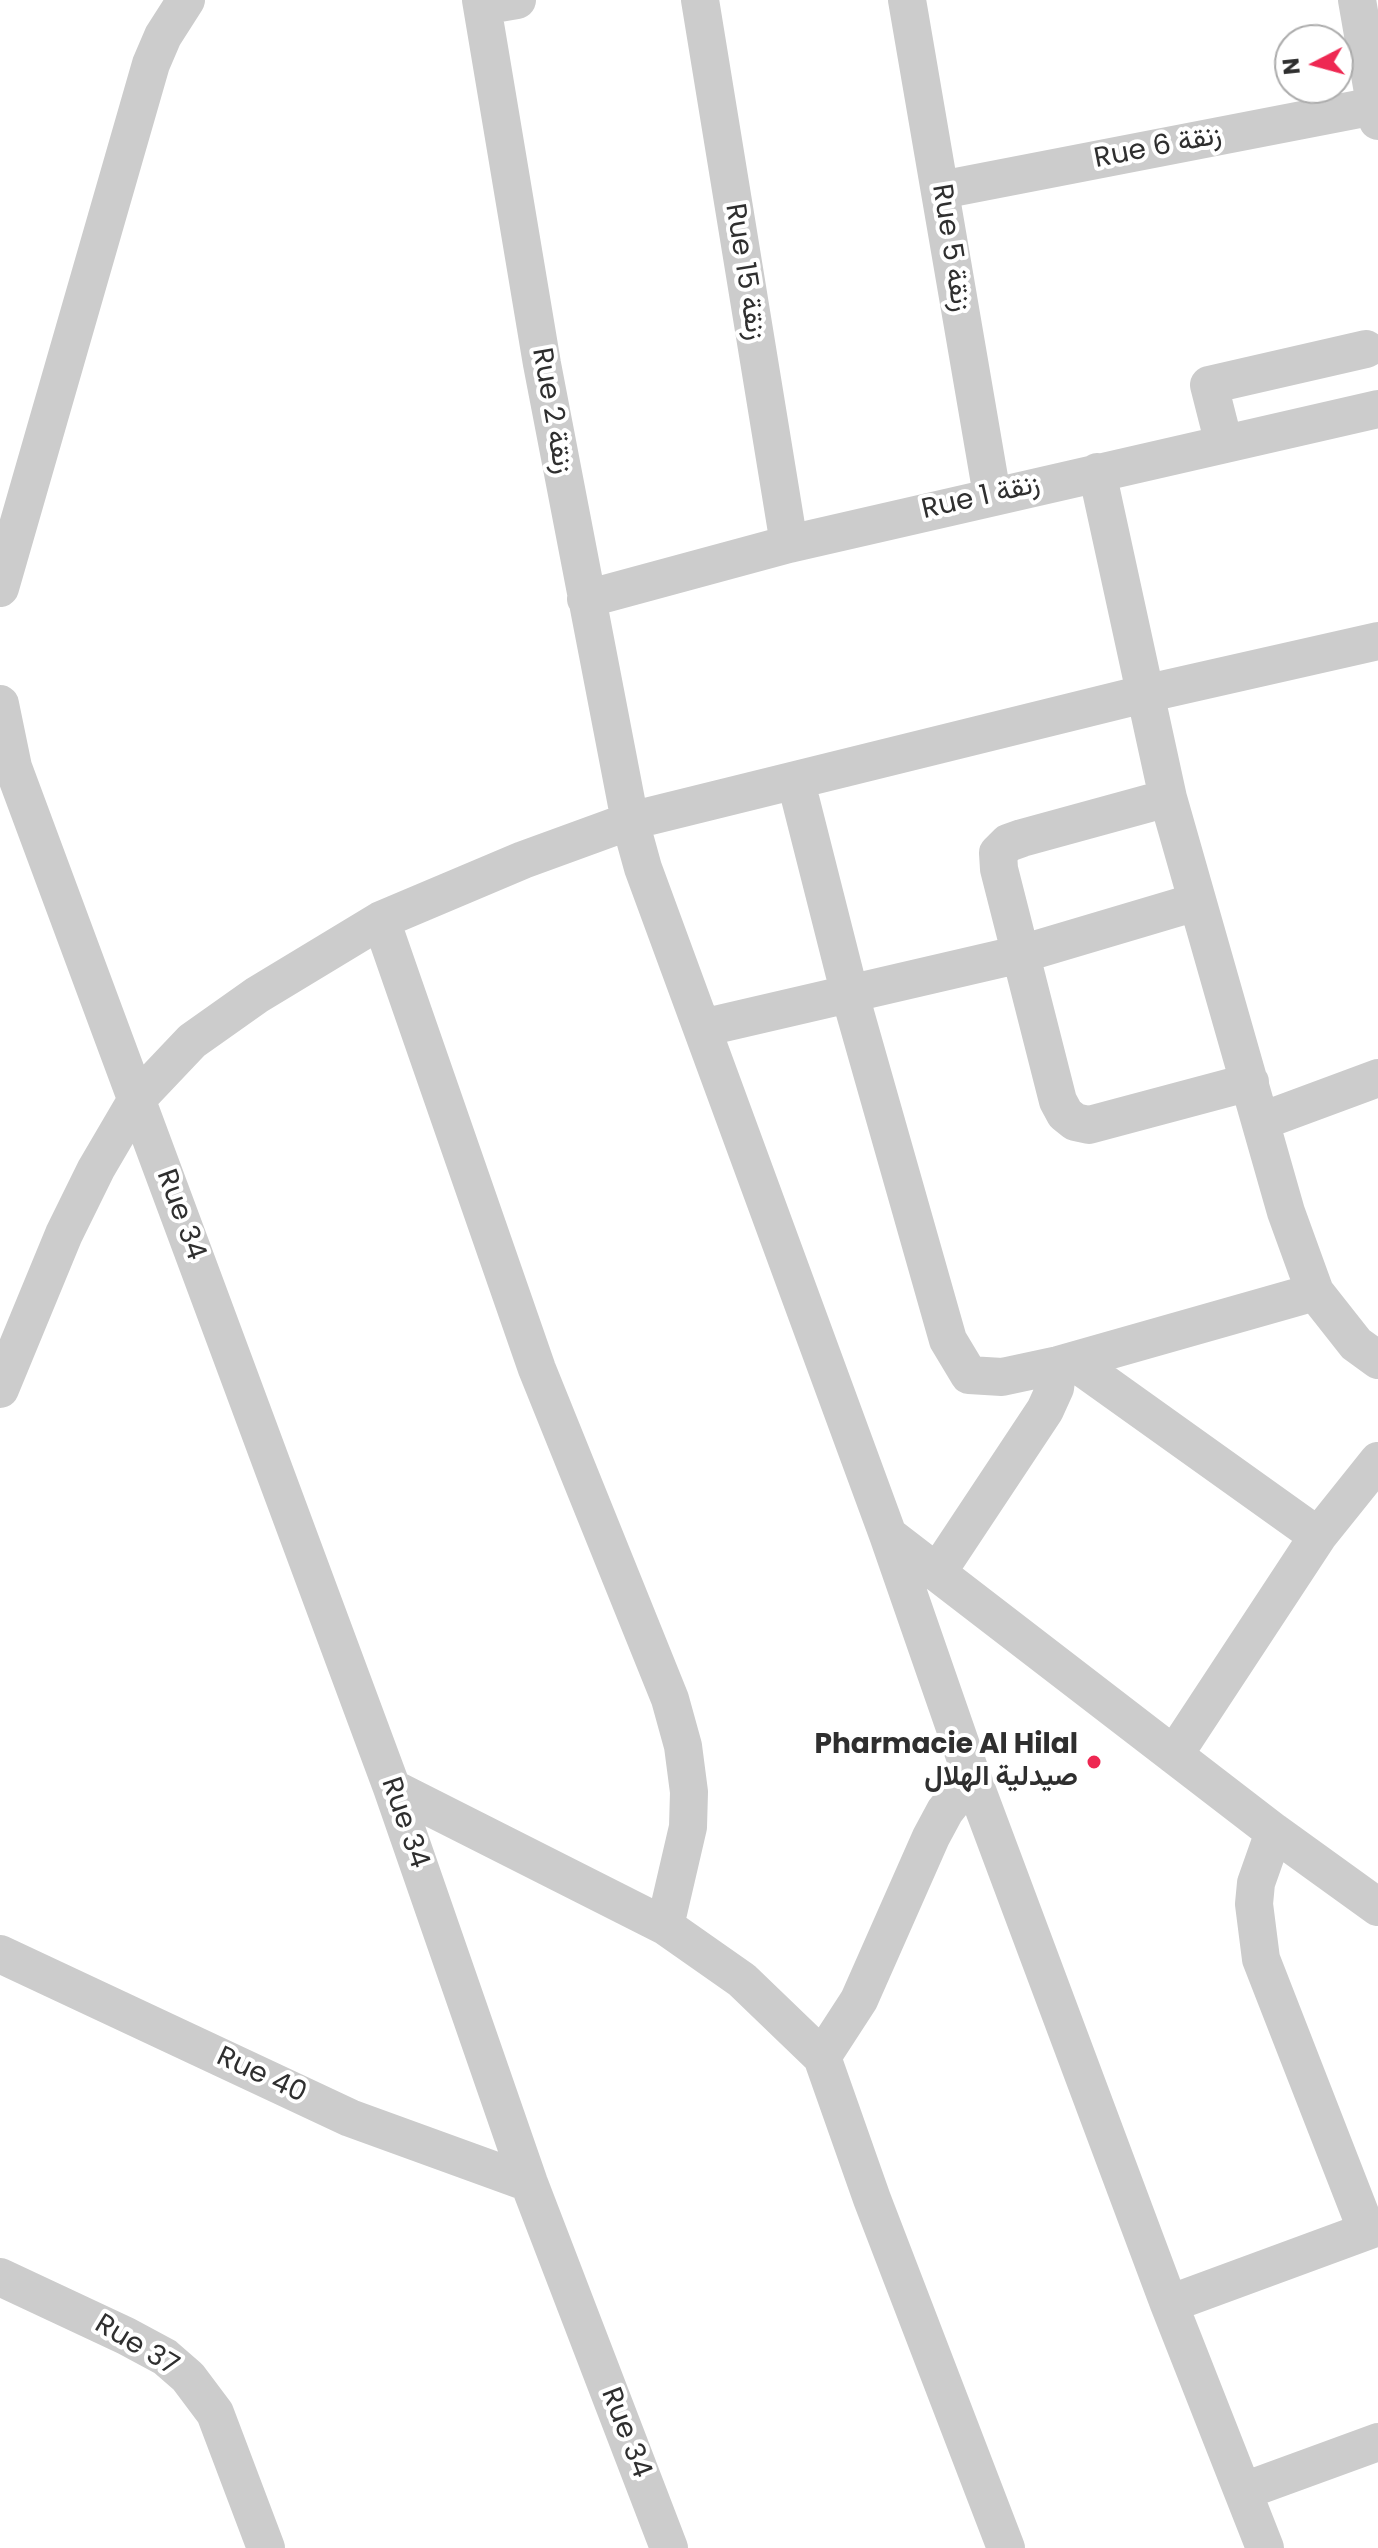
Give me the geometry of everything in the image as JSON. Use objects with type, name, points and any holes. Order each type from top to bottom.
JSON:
[{"type":"street","points":[[0,588],[151,64],[163,36],[186,0]]},
{"type":"street","name":"Rue 15 زنقة","points":[[700,0],[789,544]]},
{"type":"street","name":"Rue 5 زنقة","points":[[907,0],[992,495]]},
{"type":"street","points":[[1357,0],[1377,113]]},
{"type":"street","name":"Rue 2 زنقة","points":[[493,2],[542,364],[630,821],[702,1028],[888,1535],[972,1777],[1169,2304],[1265,2548]]},
{"type":"street","name":"Rue 6 زنقة","points":[[941,190],[1377,113]]},
{"type":"street","points":[[1224,444],[1209,385],[1366,349]]},
{"type":"street","name":"Rue 1 زنقة","points":[[586,599],[789,544],[992,495],[1378,409]]},
{"type":"street","points":[[1097,472],[1168,798],[1286,1212],[1315,1292],[1356,1344],[1378,1360]]},
{"type":"street","points":[[0,1389],[64,1234],[96,1169],[137,1099],[192,1041],[257,995],[381,920],[523,860],[630,821],[1144,694],[1378,641]]},
{"type":"street","name":"Rue 34","points":[[0,704],[13,767],[392,1788],[529,2183],[669,2548]]},
{"type":"street","points":[[796,782],[850,995],[948,1340],[969,1375],[986,1378],[1065,1363],[1315,1292]]},
{"type":"street","points":[[1168,798],[1022,838],[1003,847],[997,860],[1058,1101],[1075,1122],[1089,1125],[1250,1082]]},
{"type":"street","points":[[702,1028],[1021,954],[1196,902]]},
{"type":"street","points":[[381,920],[537,1369],[670,1699],[689,1792],[688,1827],[665,1926]]},
{"type":"street","points":[[1262,1121],[1378,1078]]},
{"type":"street","points":[[1065,1363],[1318,1536]]},
{"type":"street","points":[[937,1573],[1045,1410],[1065,1363]]},
{"type":"street","points":[[1174,1755],[1318,1536],[1378,1461]]},
{"type":"street","points":[[888,1535],[1274,1832],[1378,1907]]},
{"type":"street","points":[[822,2057],[859,2000],[931,1837],[945,1811],[972,1777]]},
{"type":"street","points":[[392,1788],[665,1926],[742,1980],[822,2057],[872,2199],[1006,2548]]},
{"type":"street","points":[[1169,2304],[1372,2229],[1261,1959],[1254,1904],[1256,1883],[1274,1832]]},
{"type":"street","name":"Rue 40","points":[[0,1954],[350,2118],[529,2183]]},
{"type":"street","name":"Rue 37","points":[[0,2277],[139,2343],[165,2357],[188,2377],[215,2413],[266,2548]]},
{"type":"street","points":[[1244,2491],[1378,2442]]},
{"type":"place","name":"Pharmacie Al Hilal صيدلية الهلال","points":[[1094,1762]]}]
